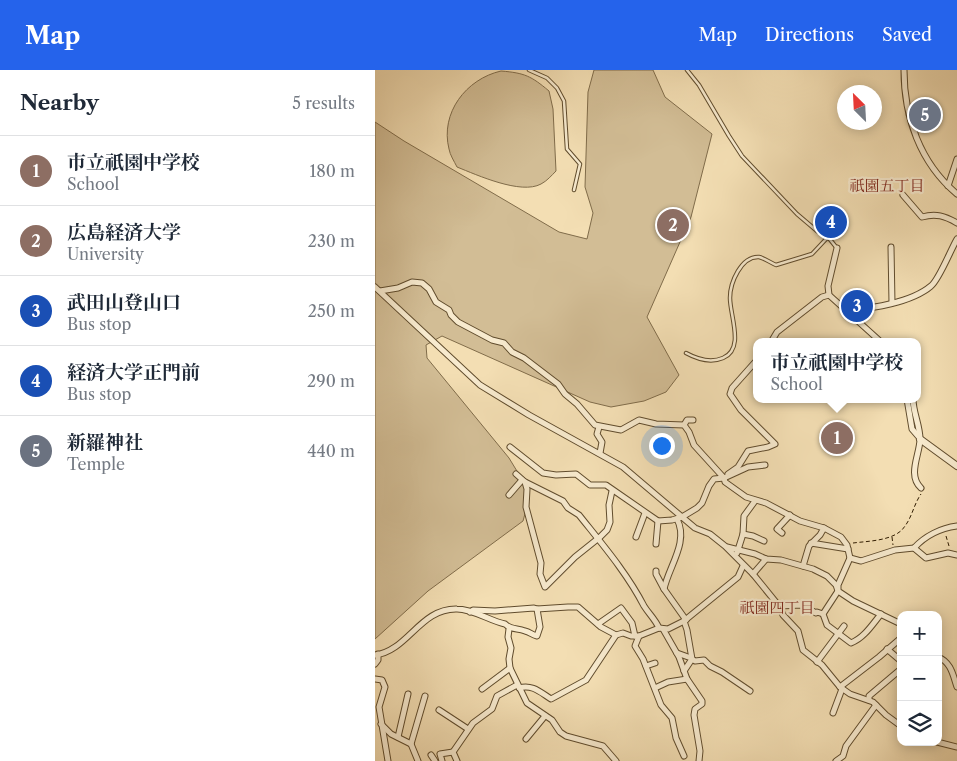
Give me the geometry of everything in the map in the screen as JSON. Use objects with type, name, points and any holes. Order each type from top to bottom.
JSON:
[{"type":"street","points":[[904,70],[904,87],[913,131],[920,148],[942,181],[957,194]]},
{"type":"street","points":[[948,186],[957,159]]},
{"type":"street","points":[[903,195],[922,217],[931,214],[939,215],[957,223]]},
{"type":"street","points":[[847,311],[873,308],[892,303],[915,295],[932,286],[957,239]]},
{"type":"street","points":[[891,247],[892,303]]},
{"type":"street","points":[[837,248],[828,286],[829,295],[877,338]]},
{"type":"street","points":[[380,291],[397,288],[412,282],[422,283],[429,289],[436,302],[449,310],[457,322],[492,340],[503,343],[512,352],[524,358],[558,384],[565,394],[599,427],[621,430],[642,419],[656,424],[683,425],[689,432],[694,445],[724,478],[725,482],[746,498],[766,503],[800,521],[824,528],[841,538],[848,547],[850,558],[838,584],[838,591],[823,614]]},
{"type":"street","points":[[375,287],[479,384],[529,415],[623,467],[679,518],[695,528],[710,534],[725,546],[753,574],[779,606],[783,615],[798,631],[803,650],[822,665],[841,688],[850,694],[869,700],[897,723]]},
{"type":"street","points":[[773,338],[777,332],[822,297],[829,295]]},
{"type":"street","points":[[724,478],[737,467],[748,450],[768,448],[775,444],[741,410],[729,394],[753,364]]},
{"type":"street","points":[[907,403],[912,429],[920,439],[957,466]]},
{"type":"street","points":[[914,403],[920,439],[915,467],[918,483],[921,488]]},
{"type":"street","points":[[683,425],[687,420],[693,420]]},
{"type":"street","points":[[599,427],[597,434],[602,442],[600,453]]},
{"type":"street","points":[[510,447],[543,473],[556,475],[576,474],[590,485],[606,485],[658,521],[679,518],[700,506],[711,482],[718,478],[724,478],[748,467],[765,465]]},
{"type":"street","points":[[516,474],[524,481],[563,501],[579,515],[626,574],[648,611],[677,653],[687,678],[702,701],[702,704],[695,709],[694,715],[701,758],[699,761]]},
{"type":"street","points":[[524,481],[527,488],[526,507],[541,563],[541,574],[545,587],[575,557],[607,530],[611,522],[609,505],[613,491]]},
{"type":"street","points":[[509,495],[524,481]]},
{"type":"street","points":[[736,557],[743,534],[744,516],[755,501]]},
{"type":"street","points":[[636,537],[645,513]]},
{"type":"street","points":[[782,533],[777,529],[790,515]]},
{"type":"street","points":[[664,589],[665,581],[669,576],[681,544],[679,518]]},
{"type":"street","points":[[656,544],[658,521]]},
{"type":"street","points":[[850,558],[861,561],[895,550],[914,548],[943,528],[957,526]]},
{"type":"street","points":[[803,566],[811,542],[820,535],[824,528]]},
{"type":"street","points":[[743,534],[764,541]]},
{"type":"street","points":[[811,542],[848,547]]},
{"type":"street","points":[[725,546],[755,554],[766,560],[781,560],[813,568],[827,576],[836,585],[838,591],[853,601],[897,622]]},
{"type":"street","points":[[914,548],[926,558],[954,554]]},
{"type":"street","points":[[753,574],[766,560]]},
{"type":"street","points":[[442,761],[440,754],[453,752],[468,729],[477,719],[491,709],[497,696],[518,686],[525,686],[534,687],[551,699],[586,680],[616,635],[623,633],[637,636],[685,621],[711,598],[723,591],[737,577],[743,566]]},
{"type":"street","points":[[656,571],[655,574],[685,621],[691,658],[685,671]]},
{"type":"street","points":[[779,606],[802,605],[816,613],[823,614]]},
{"type":"street","points":[[470,612],[473,610],[495,611],[578,607],[598,624],[616,635]]},
{"type":"street","points":[[598,624],[621,608],[631,623],[637,636],[635,646],[646,666],[661,705],[672,718],[676,738],[684,756]]},
{"type":"street","points":[[375,664],[378,660],[376,654],[384,654],[393,648],[437,612],[460,609],[505,624],[509,628],[527,631],[537,636],[540,627],[537,609]]},
{"type":"street","points":[[823,614],[827,626],[851,643],[858,641],[881,614]]},
{"type":"street","points":[[817,662],[844,626]]},
{"type":"street","points":[[509,628],[510,668],[527,703],[552,720],[560,732],[566,736],[603,746],[616,761]]},
{"type":"street","points":[[833,713],[841,688],[897,641]]},
{"type":"street","points":[[887,649],[897,658]]},
{"type":"street","points":[[677,653],[697,661],[704,660],[710,666],[723,672],[750,691]]},
{"type":"street","points":[[942,658],[949,665],[957,687]]},
{"type":"street","points":[[646,666],[655,663]]},
{"type":"street","points":[[483,689],[510,668]]},
{"type":"street","points":[[869,700],[869,696],[897,672]]},
{"type":"street","points":[[655,688],[668,682],[687,678]]},
{"type":"street","points":[[375,679],[382,680],[385,687],[379,707],[388,761]]},
{"type":"street","points":[[398,737],[408,694]]},
{"type":"street","points":[[418,761],[411,744],[425,696]]},
{"type":"street","points":[[836,761],[843,756],[846,746],[876,705]]},
{"type":"street","points":[[439,710],[468,729]]},
{"type":"street","points":[[526,739],[545,716]]},
{"type":"street","points":[[381,724],[411,744]]},
{"type":"street","points":[[942,743],[957,747]]},
{"type":"street","points":[[453,752],[457,761]]},
{"type":"street","points":[[431,755],[435,761]]},
{"type":"lane","points":[[529,70],[547,78],[557,88],[563,101],[567,150],[580,164],[574,190]]},
{"type":"lane","points":[[687,70],[699,84],[742,156],[797,214],[817,231],[828,237],[837,248]]},
{"type":"lane","points":[[686,353],[695,358],[710,360],[720,360],[729,355],[735,346],[730,296],[739,269],[750,259],[760,257],[776,266],[791,262],[812,254],[828,237]]},
{"type":"path","points":[[848,547],[891,537],[899,533],[906,526],[922,492],[921,488]]},
{"type":"path","points":[[943,528],[954,554]]},
{"type":"path","points":[[891,537],[895,550]]},
{"type":"shaded area","points":[[594,70],[653,70],[665,97],[712,134],[691,217],[647,317],[679,375],[666,392],[644,401],[611,407],[590,402],[442,336],[426,345],[427,358],[509,458],[523,481],[529,499],[523,521],[428,591],[375,639],[375,122],[559,232],[587,239],[593,213],[585,187],[588,92]]},
{"type":"shaded area","points":[[501,71],[527,76],[549,91],[553,109],[556,171],[543,183],[532,187],[511,186],[499,183],[457,167],[450,151],[447,136],[448,123],[459,99],[477,82],[488,75]]},
{"type":"place","name":"新羅神社","points":[[925,115]]},
{"type":"place","name":"経済大学正門前","points":[[831,222]]},
{"type":"place","name":"広島経済大学","points":[[673,225]]},
{"type":"place","name":"武田山登山口","points":[[857,306]]},
{"type":"place","name":"市立祇園中学校","points":[[837,438]]},
{"type":"district","name":"祇園五丁目","points":[[887,185]]},
{"type":"district","name":"祇園四丁目","points":[[777,607]]}]
